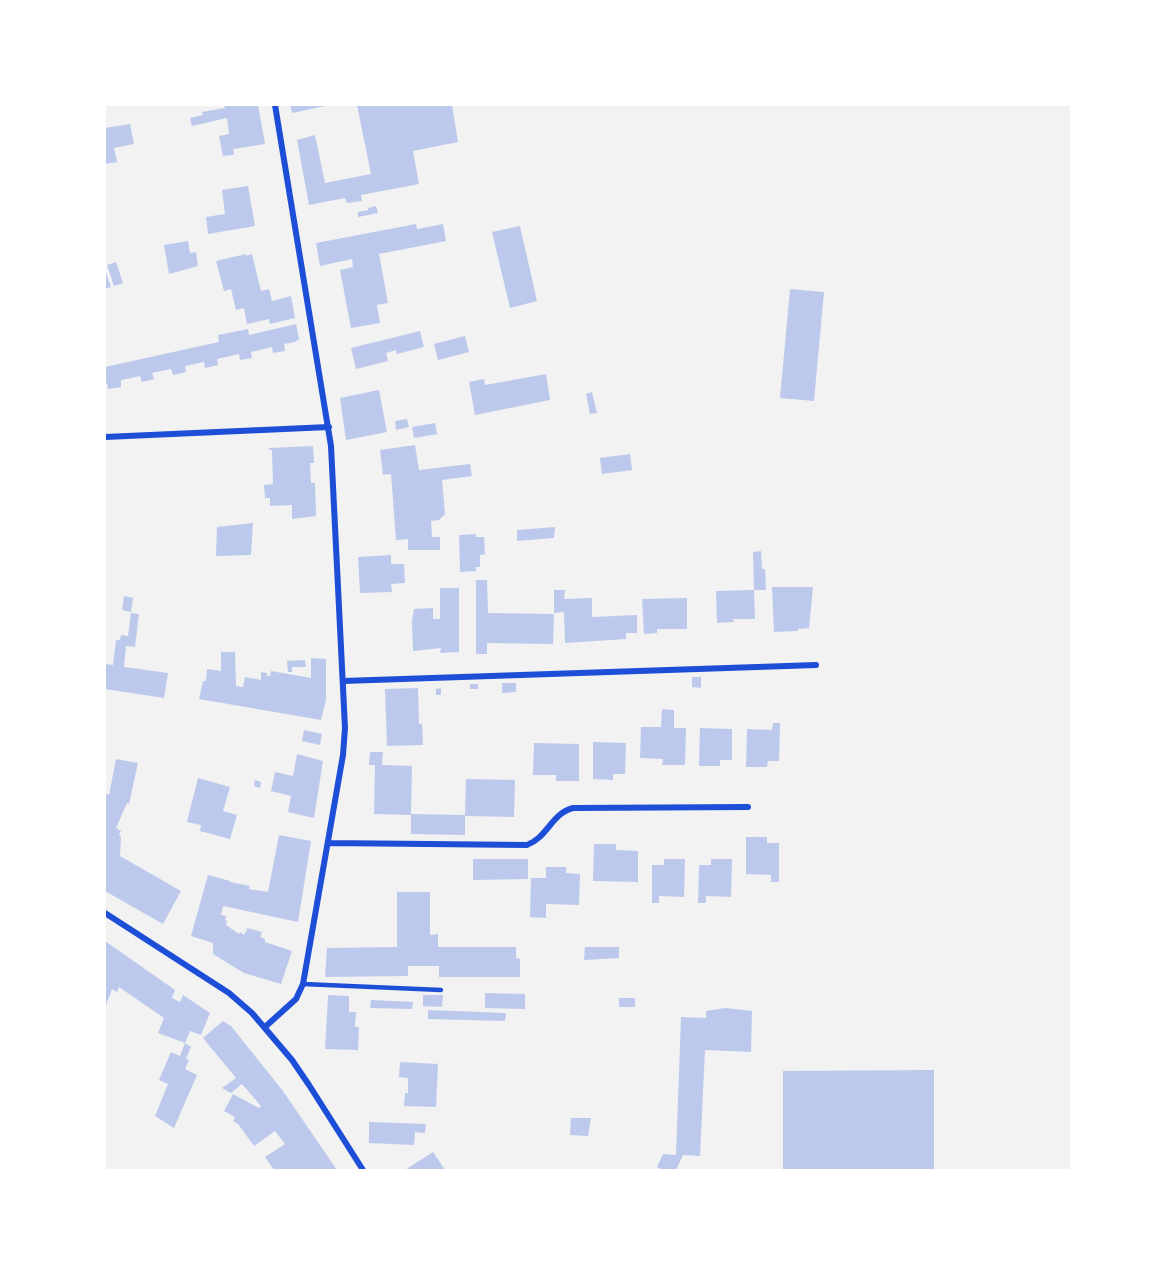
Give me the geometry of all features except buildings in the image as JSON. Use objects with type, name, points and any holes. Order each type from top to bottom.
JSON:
[{"type":"street","points":[[265,1026],[296,999],[303,984],[344,748],[345,728],[333,460],[275,105]]},
{"type":"street","points":[[105,436],[329,427]]},
{"type":"street","points":[[343,681],[816,665]]},
{"type":"street","points":[[328,843],[527,845],[538,839],[563,812],[573,808],[748,807]]},
{"type":"street","points":[[105,913],[229,993],[252,1013],[292,1060],[363,1170]]},
{"type":"lane","points":[[303,984],[441,990]]}]
